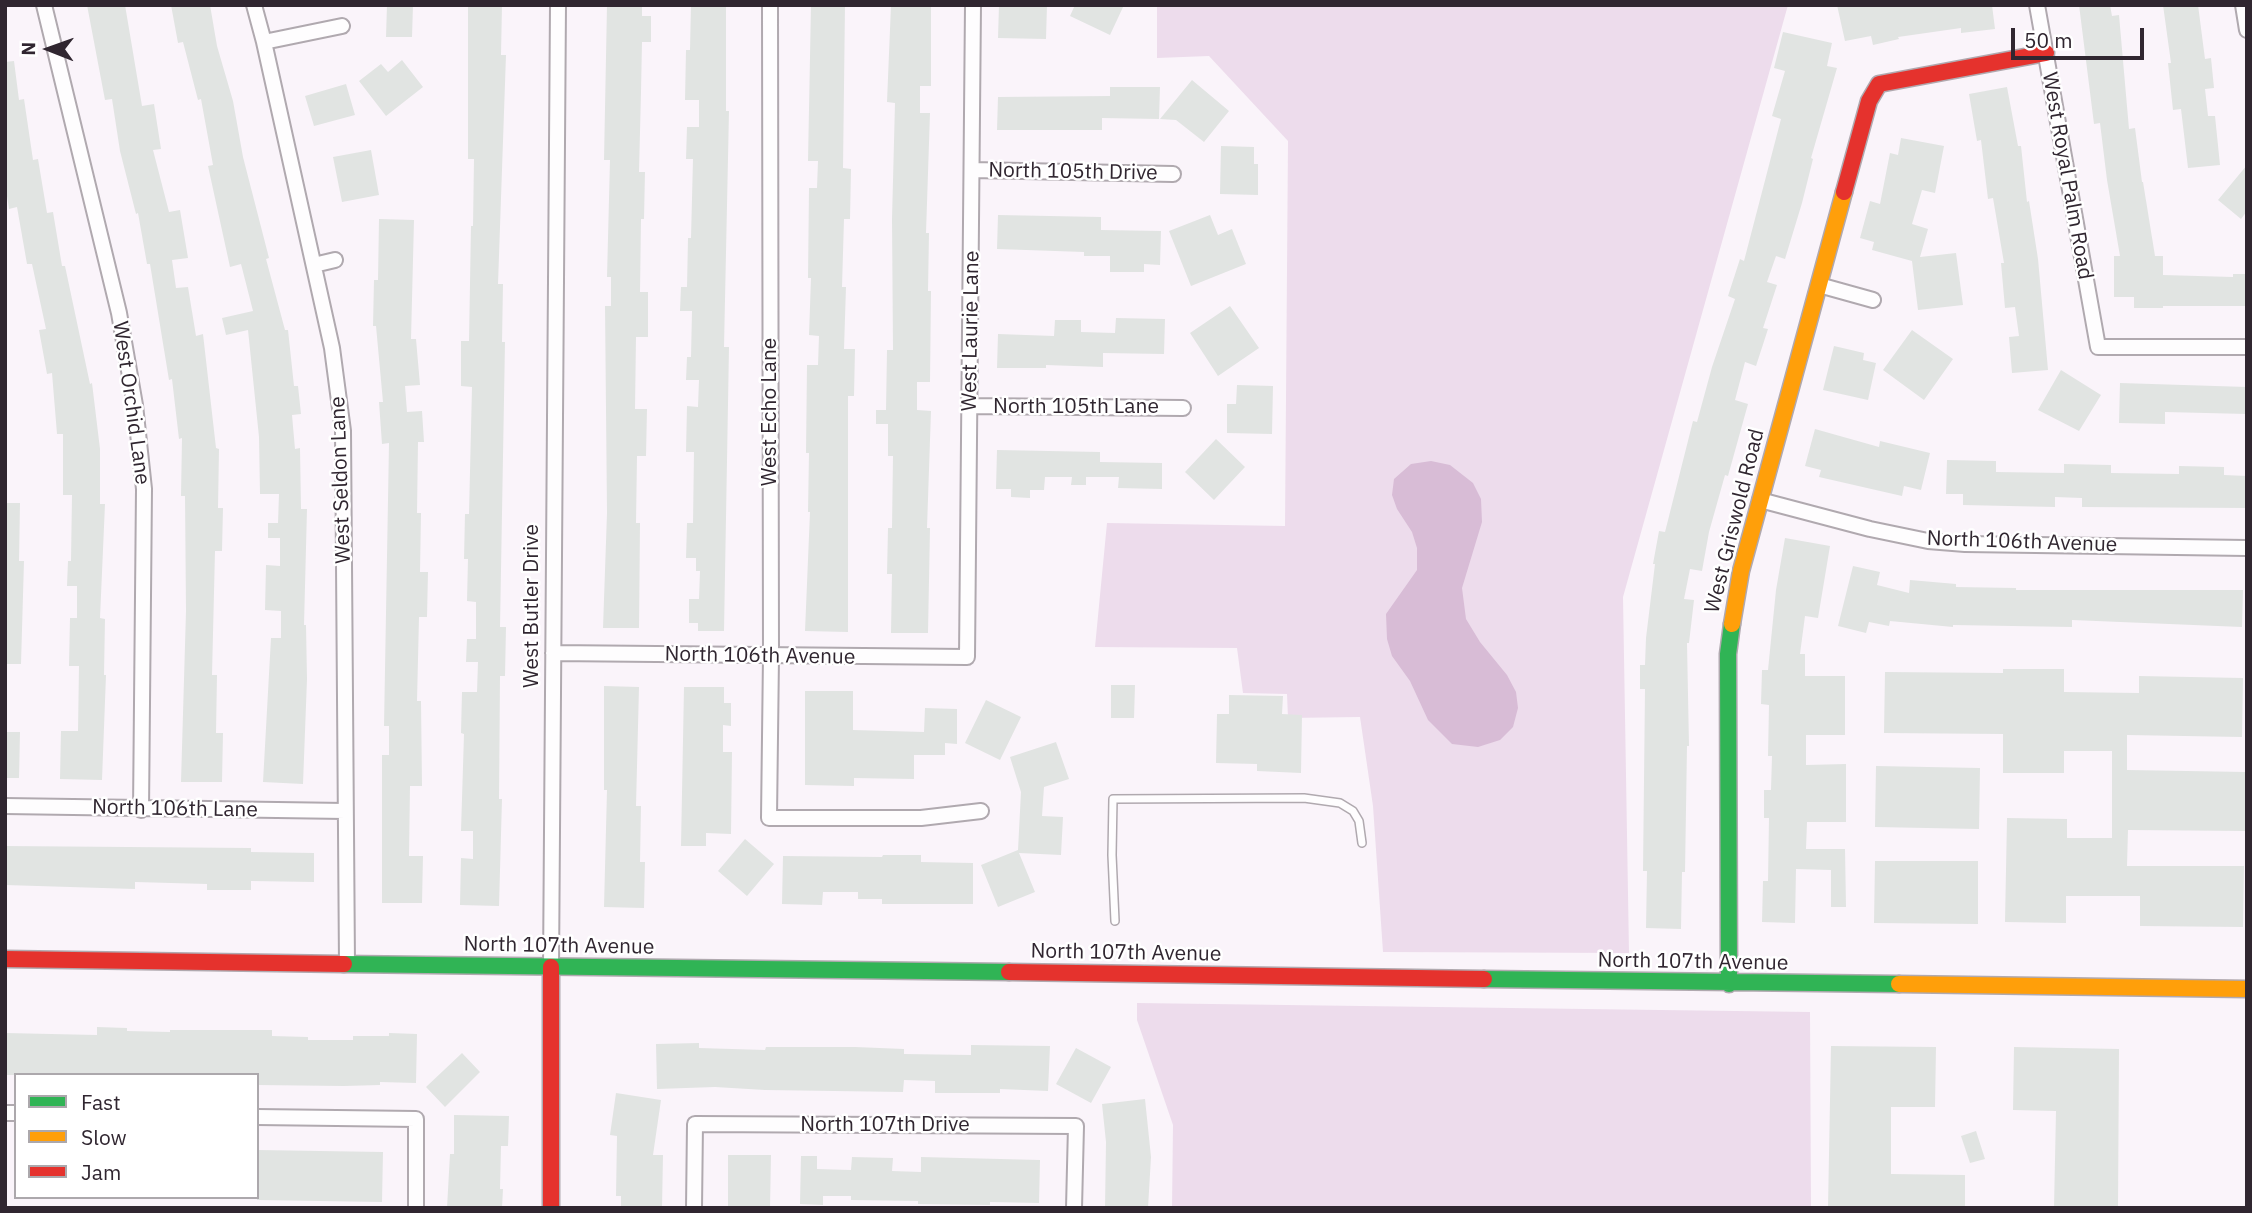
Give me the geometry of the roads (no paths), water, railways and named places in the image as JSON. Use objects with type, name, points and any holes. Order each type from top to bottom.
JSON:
[{"type":"street","name":"West Orchid Lane","points":[[44,5],[119,313],[135,405],[144,489],[141,810]]},
{"type":"street","name":"West Seldon Lane","points":[[254,5],[332,348],[343,431],[347,964]]},
{"type":"street","name":"West Butler Drive","points":[[551,1208],[558,5]]},
{"type":"street","name":"West Echo Lane","points":[[770,5],[769,818],[921,818],[981,811]]},
{"type":"street","name":"West Laurie Lane","points":[[967,657],[973,5]]},
{"type":"street","name":"West Royal Palm Road","points":[[2037,5],[2098,347],[2247,347]]},
{"type":"street","points":[[2242,5],[2247,30]]},
{"type":"street","points":[[264,42],[342,26]]},
{"type":"street","name":"West Griswold Road","points":[[1729,984],[1728,654],[1736,593],[1869,101],[1879,84],[2046,53]]},
{"type":"street","name":"North 105th Drive","points":[[972,170],[1173,174]]},
{"type":"street","points":[[314,265],[335,260]]},
{"type":"street","points":[[1819,285],[1874,299]]},
{"type":"street","name":"North 105th Lane","points":[[970,407],[1183,408]]},
{"type":"street","name":"North 106th Avenue","points":[[1760,500],[1870,529],[1940,542],[1977,545],[2247,548]]},
{"type":"street","name":"North 106th Avenue","points":[[553,653],[967,657]]},
{"type":"street","name":"North 106th Lane","points":[[5,806],[345,811]]},
{"type":"street","name":"North 107th Avenue","points":[[5,959],[2247,989]]},
{"type":"street","points":[[259,1117],[416,1119],[416,1208]]},
{"type":"street","name":"North 107th Drive","points":[[694,1208],[695,1124],[1076,1126],[1074,1208]]},
{"type":"lane","points":[[1115,921],[1113,799],[1304,798],[1340,803],[1353,811],[1359,821],[1363,843]]}]
